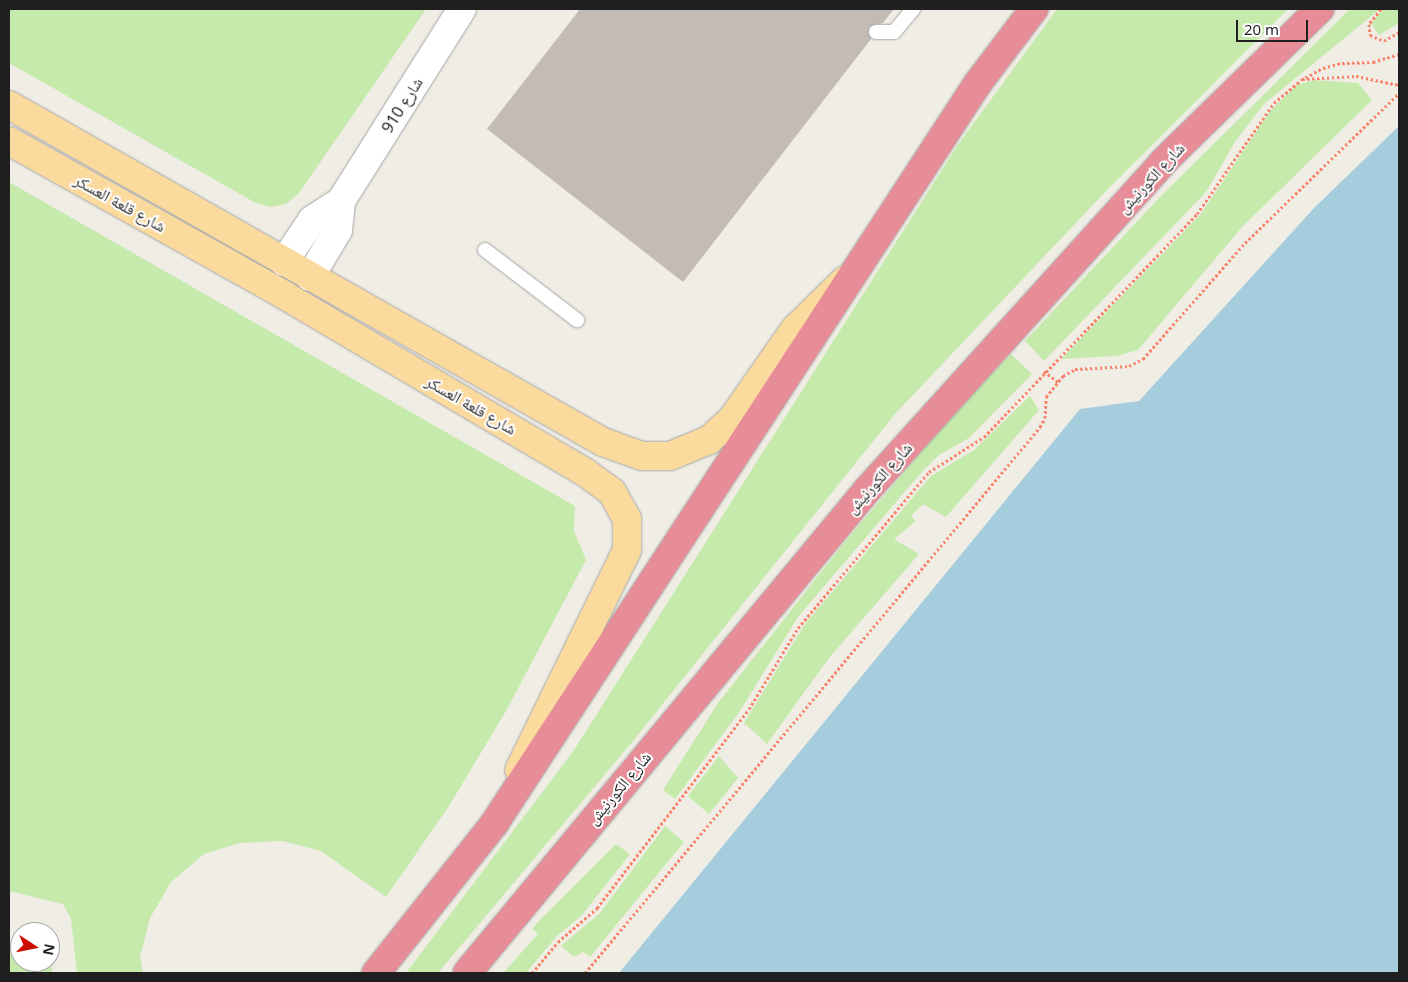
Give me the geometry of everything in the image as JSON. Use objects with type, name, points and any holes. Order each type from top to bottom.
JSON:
[{"type":"highway","points":[[376,973],[494,824],[978,83],[1034,9]]},
{"type":"highway","name":"شارع الكورنيش","points":[[467,973],[868,490],[1164,162],[1320,9]]},
{"type":"main road","name":"شارع قلعة العسكر","points":[[9,105],[603,442],[656,457],[691,450],[709,440],[732,419],[795,329],[852,274]]},
{"type":"main road","name":"شارع قلعة العسكر","points":[[9,140],[284,295],[586,472],[612,492],[627,519],[627,550],[494,824]]},
{"type":"street","name":"شارع 910","points":[[284,295],[298,270],[338,230],[341,201],[462,9]]},
{"type":"lane","points":[[876,32],[894,32],[913,9]]},
{"type":"lane","points":[[485,250],[577,320]]},
{"type":"path","points":[[1381,9],[1369,24],[1370,35],[1384,41],[1399,32]]},
{"type":"path","points":[[532,973],[558,942],[597,908],[749,709],[798,628],[929,472],[980,440],[1044,371],[1197,214],[1265,113],[1301,80],[1332,64],[1373,62],[1399,54]]},
{"type":"path","points":[[1301,80],[1356,76],[1399,85]]},
{"type":"path","points":[[585,973],[1040,427],[1045,418],[1046,397],[1058,382],[1070,370],[1129,366],[1143,359],[1258,230],[1399,93]]},
{"type":"path","points":[[1044,371],[1058,382]]},
{"type":"green space","points":[[9,9],[426,9],[299,193],[286,204],[270,207],[254,202],[9,63]]},
{"type":"green space","points":[[1057,9],[1288,9],[1107,190],[895,414],[633,741],[438,973],[406,973],[574,750],[957,146]]},
{"type":"green space","points":[[1350,9],[1380,9],[1264,104],[1235,142],[1206,192],[1044,361],[1025,341],[1159,198]]},
{"type":"green space","points":[[1384,9],[1399,9],[1399,23],[1379,35],[1371,23]]},
{"type":"green space","points":[[1314,80],[1358,83],[1372,100],[1242,227],[1138,350],[1117,356],[1061,359],[1200,215],[1271,110],[1297,85]]},
{"type":"green space","points":[[9,182],[575,506],[574,531],[586,560],[506,711],[449,806],[386,897],[321,851],[283,841],[240,843],[204,854],[171,882],[150,918],[140,957],[143,973],[77,973],[71,919],[63,904],[9,891]]},
{"type":"green space","points":[[1011,354],[1032,374],[969,438],[939,455],[919,475],[798,617],[740,711],[675,799],[663,790],[718,703],[844,543],[953,414]]},
{"type":"green space","points":[[1030,396],[1039,410],[946,517],[923,504],[911,516],[916,521],[894,539],[919,554],[829,658],[767,744],[744,723],[805,624],[931,476],[974,450]]},
{"type":"green space","points":[[719,756],[738,778],[709,814],[688,796]]},
{"type":"green space","points":[[665,826],[684,842],[590,957],[583,952],[574,957],[561,946],[600,913]]},
{"type":"green space","points":[[616,844],[630,854],[582,915],[556,937],[526,973],[503,973],[538,934],[532,929],[538,922]]},
{"type":"green space","points":[[9,954],[10,972],[52,973],[9,973]]},
{"type":"water","points":[[1399,126],[1399,973],[619,973],[1080,409],[1139,401],[1314,208]]},
{"type":"building","points":[[580,9],[894,9],[883,23],[869,27],[871,39],[683,282],[487,129]]}]
